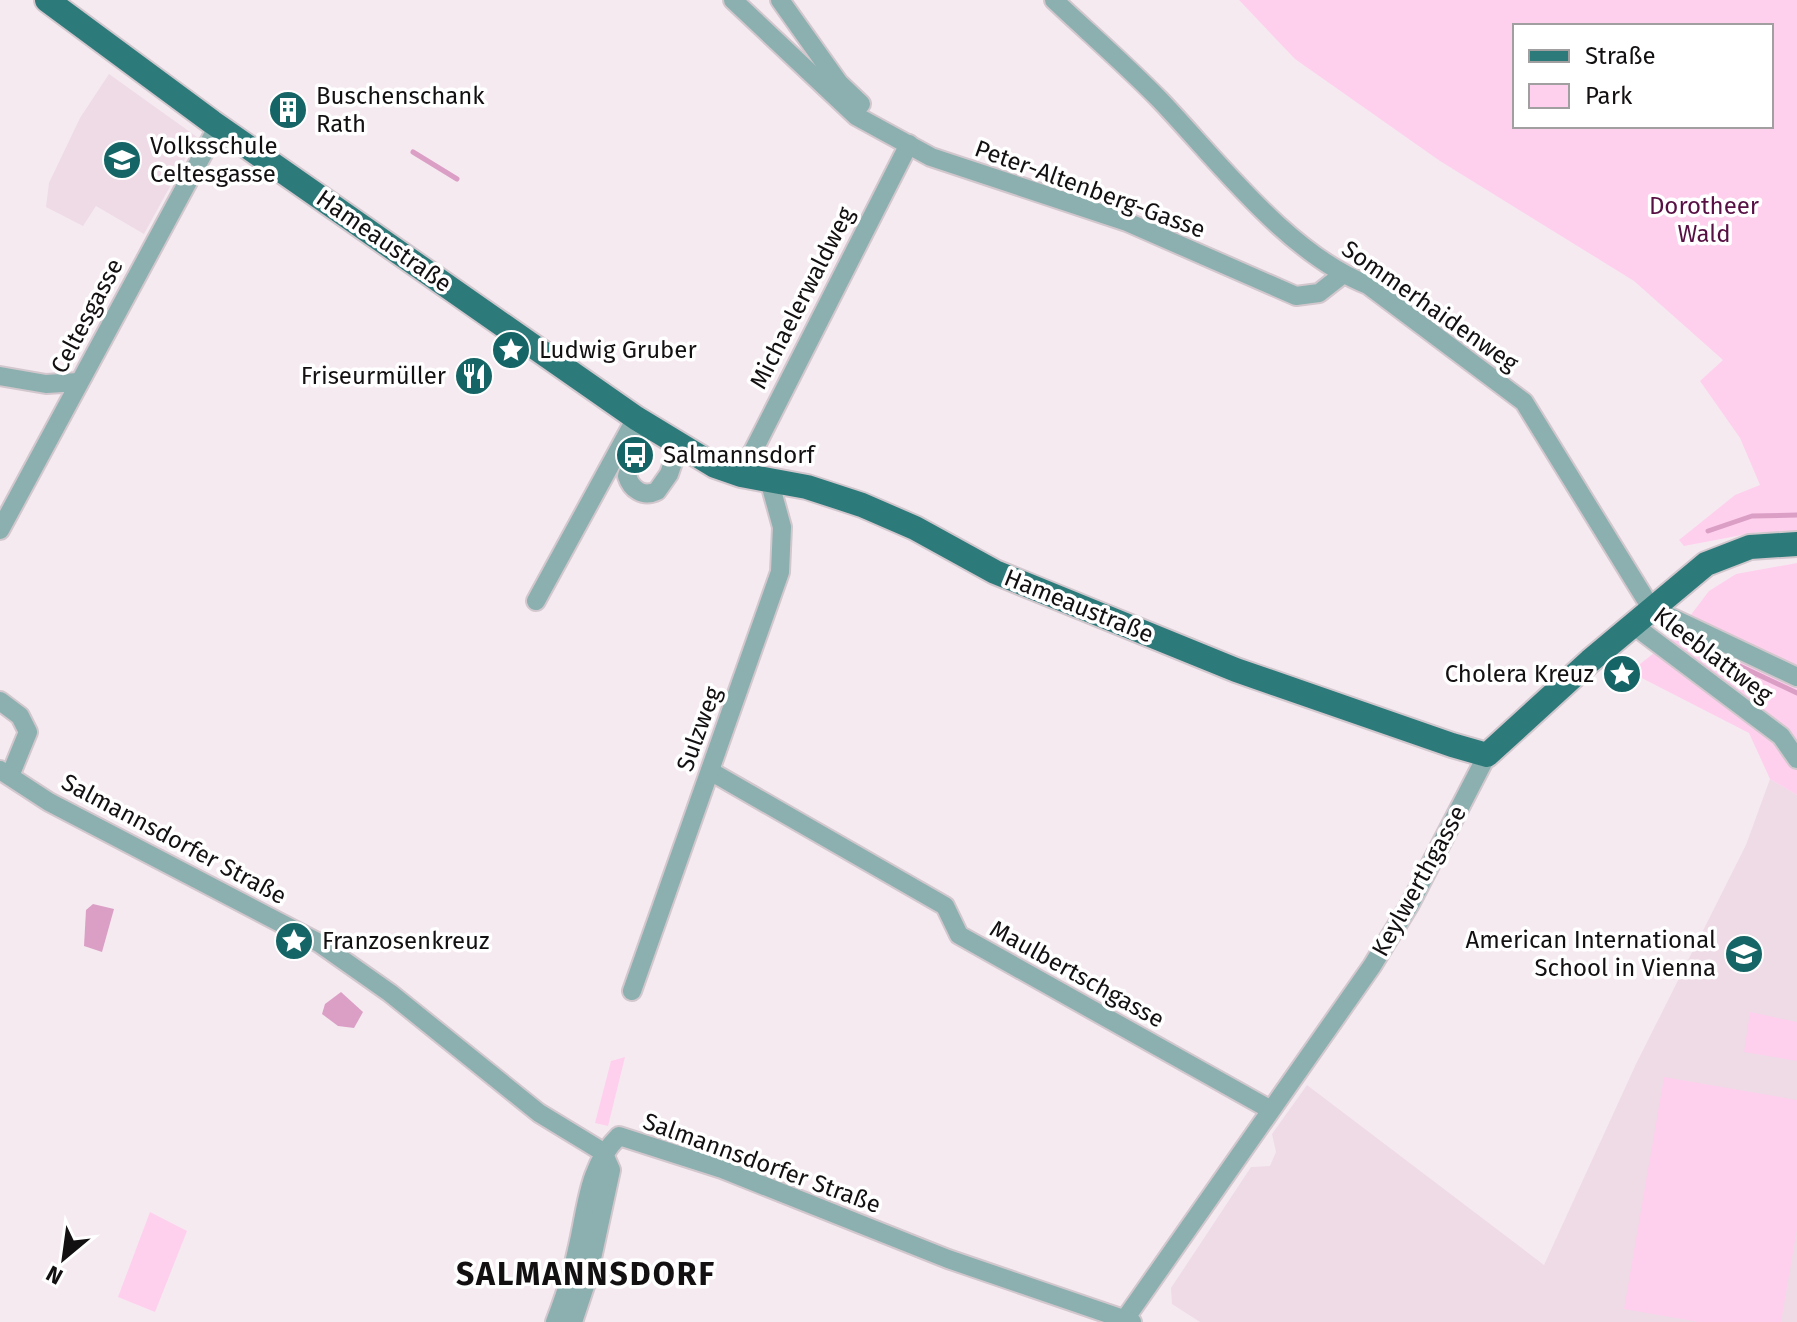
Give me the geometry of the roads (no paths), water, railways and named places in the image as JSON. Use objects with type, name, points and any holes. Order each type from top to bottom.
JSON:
[{"type":"main road","name":"Hameaustraße","points":[[47,0],[218,126],[640,421],[715,466],[741,475],[824,492],[882,513],[981,566],[1236,670],[1487,755]]},
{"type":"main road","name":"Keylwerthgasse","points":[[1487,755],[1642,616],[1717,558],[1750,547],[1797,544]]},
{"type":"street","name":"Peter-Altenberg-Gasse","points":[[733,0],[856,116],[909,144],[979,175],[1127,222],[1296,296],[1319,293],[1342,275]]},
{"type":"street","name":"Peter-Altenberg-Gasse","points":[[780,0],[839,83],[909,144]]},
{"type":"street","name":"Sommerhaidenweg","points":[[1054,0],[1156,96],[1278,224],[1342,275],[1368,285],[1524,402],[1642,616]]},
{"type":"street","name":"Celtesgasse","points":[[0,530],[218,126]]},
{"type":"street","name":"Michaelerwaldweg","points":[[741,475],[778,396],[909,144]]},
{"type":"street","points":[[0,376],[46,384],[79,382]]},
{"type":"street","points":[[640,421],[627,476],[636,490],[644,494],[657,491],[669,474],[679,445]]},
{"type":"street","points":[[536,601],[640,421]]},
{"type":"street","name":"Sulzweg","points":[[632,991],[780,572],[782,527],[769,480]]},
{"type":"street","points":[[1642,616],[1797,677]]},
{"type":"street","name":"Kleeblattweg","points":[[1642,616],[1781,736],[1797,759]]},
{"type":"street","points":[[0,701],[20,716],[28,732],[5,773]]},
{"type":"street","name":"Keylwerthgasse","points":[[1128,1321],[1269,1109],[1372,966],[1410,904],[1487,755]]},
{"type":"street","name":"Maulbertschgasse","points":[[710,771],[945,906],[959,935],[1269,1109]]},
{"type":"street","name":"Salmannsdorfer Straße","points":[[5,773],[49,802],[319,943],[390,993],[539,1113],[603,1152],[619,1136],[648,1145],[722,1169],[948,1259],[1128,1321]]},
{"type":"street","points":[[555,1322],[577,1253],[593,1170],[603,1152]]},
{"type":"street","points":[[573,1322],[588,1277],[611,1170],[603,1152]]},
{"type":"waterway","points":[[413,152],[457,179]]},
{"type":"waterway","points":[[1708,531],[1752,516],[1797,515]]},
{"type":"waterway","points":[[1689,642],[1797,693]]},
{"type":"place","name":"Buschenschank Rath","points":[[288,110]]},
{"type":"place","name":"Volksschule Celtesgasse","points":[[122,160]]},
{"type":"place","name":"Ludwig Gruber","points":[[511,350]]},
{"type":"place","name":"Friseurmüller","points":[[474,376]]},
{"type":"place","name":"Salmannsdorf","points":[[635,455]]},
{"type":"place","name":"Cholera Kreuz","points":[[1622,674]]},
{"type":"place","name":"Franzosenkreuz","points":[[294,941]]},
{"type":"place","name":"American International School in Vienna","points":[[1744,954]]},
{"type":"district","name":"SALMANNSDORF","points":[[586,1274]]},
{"type":"park label","name":"Dorotheer Wald","points":[[1704,220]]}]
